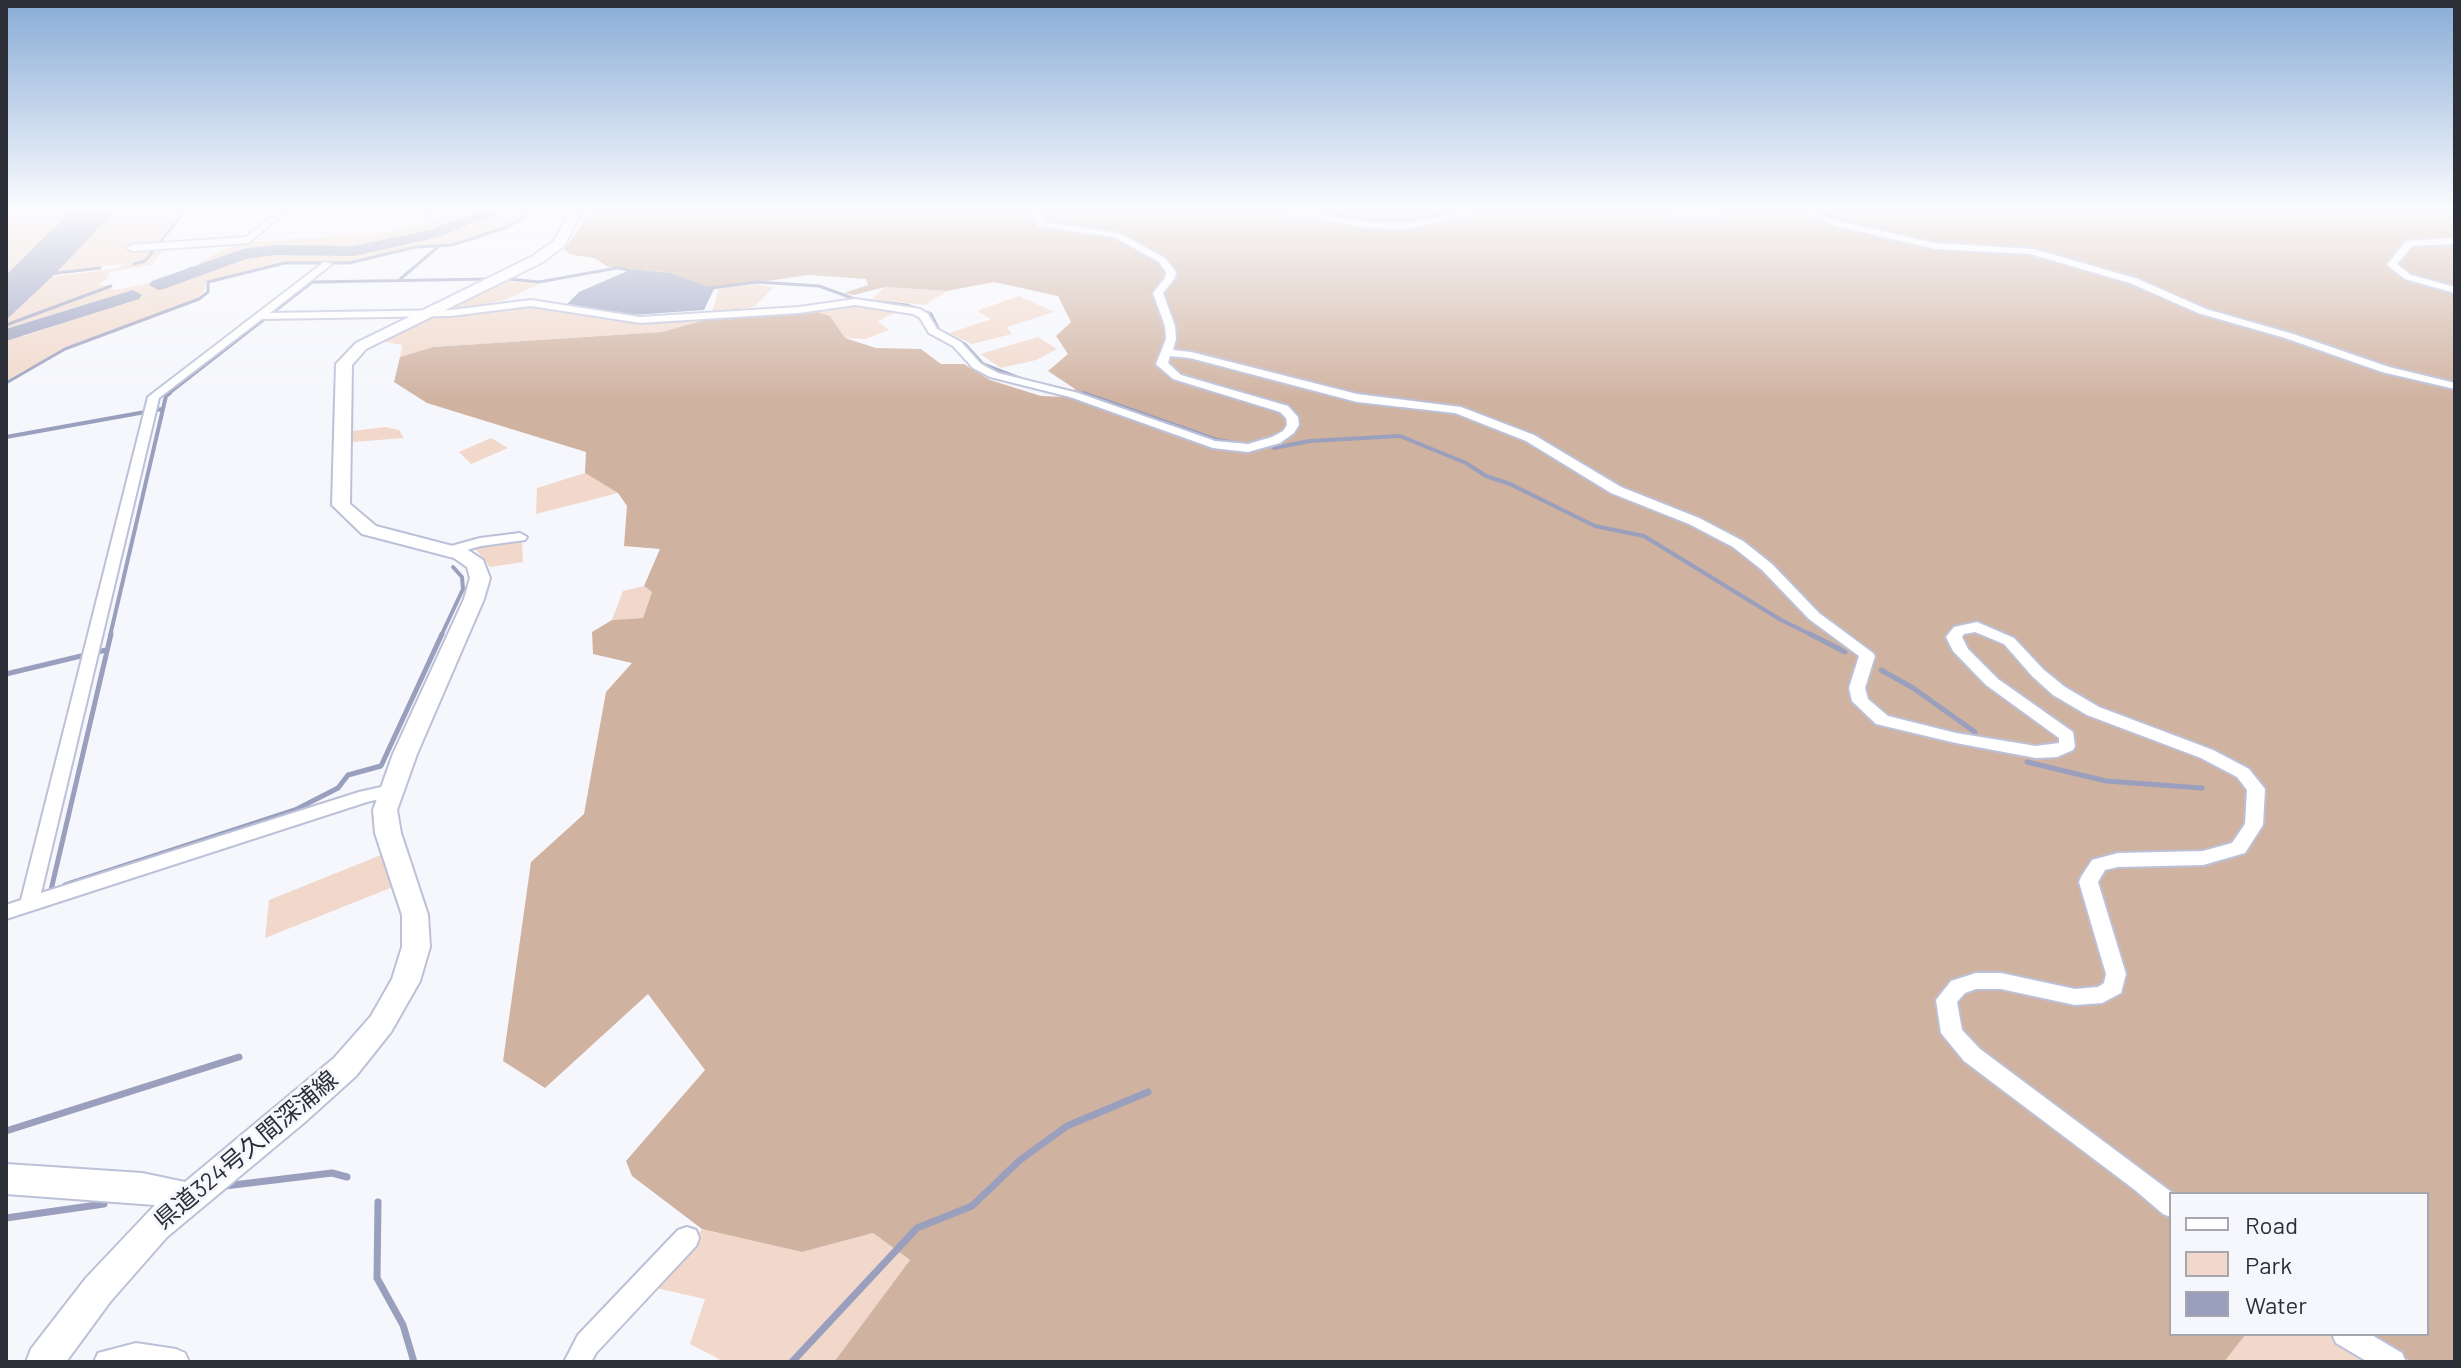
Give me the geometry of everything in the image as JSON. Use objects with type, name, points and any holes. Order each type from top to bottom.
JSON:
[{"type":"main road","name":"県道324号久間深浦線","points":[[44,1362],[98,1290],[155,1226],[294,1113],[345,1067],[381,1024],[406,981],[416,947],[415,915],[388,833],[385,810],[390,791],[474,599],[480,578],[476,564],[449,551],[369,530],[341,505],[344,364],[361,346],[503,275]]},
{"type":"main road","points":[[6,1179],[142,1188],[187,1197]]},
{"type":"street","points":[[29,905],[154,397],[313,275]]},
{"type":"street","points":[[259,316],[468,311],[514,303],[545,304],[640,320],[799,310],[855,302],[903,307],[924,316],[933,331],[957,344],[977,366],[994,375],[1074,395],[1230,448],[1262,445],[1288,433],[1293,425],[1292,417],[1270,403],[1177,377],[1162,364],[1171,339],[1170,326],[1158,293],[1169,275]]},
{"type":"street","points":[[2108,275],[2134,281],[2202,311],[2289,336],[2386,370],[2455,386]]},
{"type":"street","points":[[2405,275],[2455,290]]},
{"type":"street","points":[[1166,352],[1191,355],[1333,393],[1457,410],[1530,438],[1616,490],[1694,521],[1738,544],[1767,567],[1814,616],[1861,649],[1867,656],[1857,688],[1860,701],[1882,720],[1956,738],[2036,752],[2057,751],[2067,746],[2067,736],[1992,682],[1961,651],[1954,637],[1959,630],[1977,627],[2009,641],[2059,691],[2093,711],[2207,754],[2243,773],[2256,789],[2254,825],[2238,848],[2203,858],[2118,860],[2099,865],[2093,873],[2088,882],[2116,974],[2114,987],[2102,995],[2075,997],[2001,981],[1976,981],[1958,987],[1946,1000],[1952,1033],[1972,1055],[2169,1204]]},
{"type":"street","points":[[449,551],[480,542],[520,537]]},
{"type":"street","points":[[6,912],[365,796],[390,791]]},
{"type":"street","points":[[577,1362],[587,1344],[687,1238]]},
{"type":"street","points":[[2348,1336],[2393,1362]]},
{"type":"street","points":[[107,1362],[136,1356],[176,1362]]},
{"type":"green space","points":[[6,275],[18,275],[6,286]]},
{"type":"green space","points":[[108,275],[98,284],[116,290],[175,275],[180,275],[156,284],[160,286],[196,275],[236,275],[206,282],[204,292],[196,299],[63,349],[6,381],[6,337],[24,336],[143,296],[126,292],[6,333],[6,306],[35,279]]},
{"type":"green space","points":[[504,281],[539,284],[505,300],[465,308],[452,307]]},
{"type":"green space","points":[[733,284],[774,287],[754,307],[712,312],[719,288]]},
{"type":"green space","points":[[885,287],[947,291],[925,305],[872,299]]},
{"type":"green space","points":[[1019,296],[1054,312],[1007,327],[1012,334],[972,344],[949,333],[991,319],[977,311]]},
{"type":"green space","points":[[522,305],[613,321],[712,318],[662,332],[433,347],[400,357],[402,345],[382,341],[424,320]]},
{"type":"green space","points":[[859,305],[899,311],[878,321],[889,330],[865,339],[845,338],[830,316],[817,312]]},
{"type":"green space","points":[[1038,337],[1057,349],[1036,360],[1001,368],[980,354]]},
{"type":"green space","points":[[385,427],[399,430],[404,438],[353,442],[352,431]]},
{"type":"green space","points":[[491,438],[508,448],[471,464],[459,452]]},
{"type":"green space","points":[[585,473],[618,493],[536,514],[537,488]]},
{"type":"green space","points":[[522,541],[523,562],[490,567],[474,547]]},
{"type":"green space","points":[[644,586],[652,592],[643,618],[612,620],[623,591]]},
{"type":"green space","points":[[381,855],[393,887],[265,938],[269,900]]},
{"type":"green space","points":[[702,1229],[802,1252],[873,1233],[910,1260],[834,1362],[720,1362],[690,1344],[705,1299],[656,1288]]},
{"type":"green space","points":[[2244,1336],[2370,1336],[2412,1362],[2224,1362]]},
{"type":"shaded area","points":[[672,275],[2455,275],[2455,1362],[2412,1362],[2370,1336],[2429,1336],[2429,1192],[2169,1192],[2169,1336],[2244,1336],[2224,1362],[834,1362],[910,1260],[873,1233],[802,1252],[702,1229],[632,1176],[626,1161],[705,1070],[648,994],[545,1088],[503,1061],[531,862],[584,814],[606,692],[632,663],[593,654],[592,632],[612,620],[643,618],[652,592],[644,586],[660,549],[624,546],[627,506],[618,493],[585,473],[586,452],[427,403],[394,382],[400,357],[433,347],[662,332],[712,318],[817,312],[830,316],[845,338],[876,348],[921,349],[941,364],[964,364],[990,380],[1041,396],[1069,397],[1075,389],[1048,371],[1068,354],[1056,336],[1071,322],[1058,296],[994,282],[947,291],[885,287],[854,295],[844,293],[868,285],[866,279],[807,275],[714,289]]},
{"type":"water","points":[[6,275],[54,275],[6,320]]},
{"type":"water","points":[[619,275],[675,275],[714,289],[704,310],[633,315],[567,304],[579,292]]},
{"type":"waterway","points":[[158,285],[186,275]]},
{"type":"waterway","points":[[6,383],[65,349],[199,299],[208,292],[208,282],[237,275]]},
{"type":"waterway","points":[[399,281],[405,275]]},
{"type":"waterway","points":[[508,279],[539,282],[579,275]]},
{"type":"waterway","points":[[399,281],[489,279]]},
{"type":"waterway","points":[[167,395],[312,282],[399,281]]},
{"type":"waterway","points":[[703,289],[756,282],[819,286],[855,299],[907,305],[931,314],[939,330],[965,344],[983,364],[1022,379]]},
{"type":"waterway","points":[[6,325],[111,286]]},
{"type":"waterway","points":[[6,335],[133,295]]},
{"type":"waterway","points":[[1031,382],[1088,395]]},
{"type":"waterway","points":[[110,636],[166,396],[170,393]]},
{"type":"waterway","points":[[1083,393],[1217,440],[1236,443]]},
{"type":"waterway","points":[[6,437],[162,409]]},
{"type":"waterway","points":[[1274,448],[1310,441],[1400,436],[1466,463],[1486,476],[1510,484],[1595,526],[1644,536],[1781,620],[1812,635]]},
{"type":"waterway","points":[[441,636],[463,589],[462,577],[453,567]]},
{"type":"waterway","points":[[56,889],[51,890],[111,634]]},
{"type":"waterway","points":[[65,885],[295,810],[338,788],[348,775],[381,766],[442,634]]},
{"type":"waterway","points":[[1812,635],[1845,652]]},
{"type":"waterway","points":[[6,674],[106,650]]},
{"type":"waterway","points":[[1881,670],[1913,688],[1975,732]]},
{"type":"waterway","points":[[2027,762],[2106,781],[2202,788]]},
{"type":"waterway","points":[[6,1131],[239,1057]]},
{"type":"waterway","points":[[792,1362],[917,1228],[972,1206],[1020,1160],[1067,1126],[1148,1092]]},
{"type":"waterway","points":[[225,1186],[332,1173],[347,1177]]},
{"type":"waterway","points":[[378,1202],[377,1278],[403,1325],[414,1362]]},
{"type":"waterway","points":[[6,1218],[104,1204]]}]
